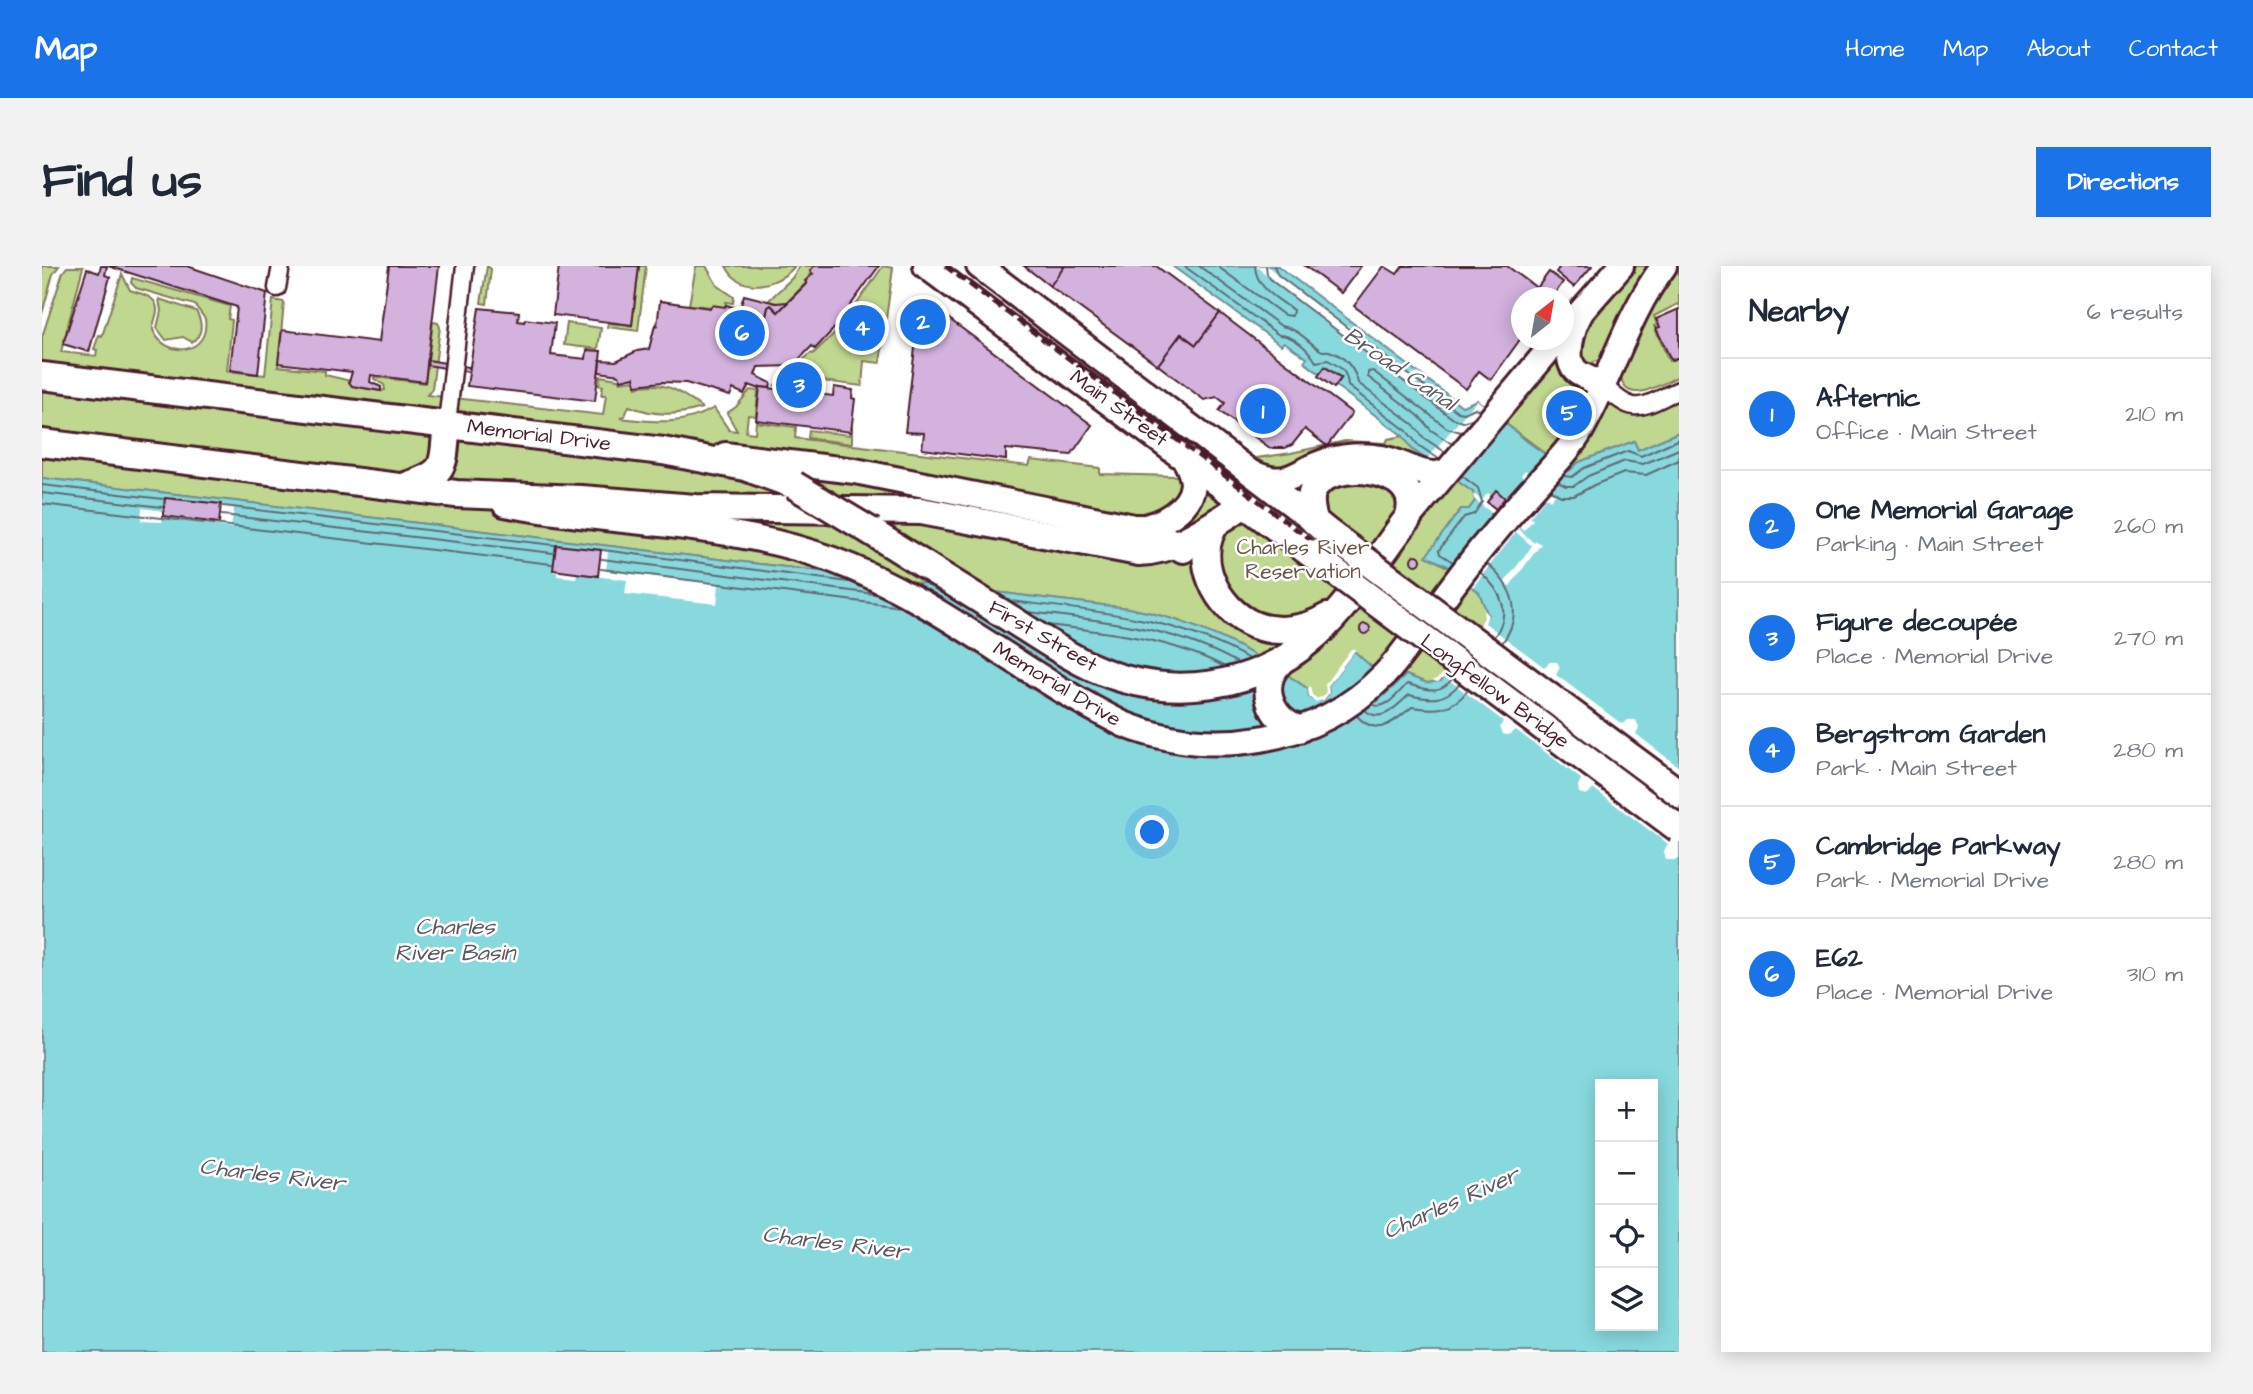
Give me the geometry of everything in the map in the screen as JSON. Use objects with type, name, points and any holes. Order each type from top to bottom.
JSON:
[{"type":"highway","name":"Memorial Drive","points":[[42,376],[663,451]]},
{"type":"highway","points":[[404,487],[430,478],[440,468],[447,423]]},
{"type":"highway","name":"Memorial Drive","points":[[42,443],[456,494],[581,499],[695,508],[911,510],[1129,551],[1155,551],[1176,544],[1245,504]]},
{"type":"highway","name":"First Street","points":[[663,451],[753,469],[794,485],[1081,662],[1140,683],[1172,687],[1208,685],[1251,676],[1280,662],[1316,635],[1342,606],[1408,518]]},
{"type":"highway","points":[[1320,526],[1311,496],[1320,480],[1338,473],[1360,471],[1384,474],[1404,486],[1411,500],[1408,518]]},
{"type":"highway","name":"Main Street","points":[[1245,504],[1310,553]]},
{"type":"highway","points":[[1217,522],[1208,543],[1208,570],[1216,590],[1229,608],[1243,619],[1260,627],[1283,629],[1307,626],[1342,606]]},
{"type":"highway","name":"Longfellow Bridge","points":[[1320,526],[1679,793]]},
{"type":"highway","points":[[1139,528],[1176,544],[1208,570]]},
{"type":"highway","name":"Longfellow Bridge","points":[[1310,553],[1679,829]]},
{"type":"highway","points":[[1280,662],[1274,668],[1269,681],[1269,699],[1279,717],[1299,729]]},
{"type":"main road","name":"Main Street","points":[[926,266],[1245,504]]},
{"type":"main road","name":"Main Street","points":[[979,266],[1320,526]]},
{"type":"main road","points":[[1574,320],[1621,266]]},
{"type":"main road","name":"Memorial Drive","points":[[456,494],[568,515],[764,540],[817,554],[902,591],[1099,712],[1136,729],[1184,741],[1223,743],[1262,739],[1299,729],[1345,706],[1377,682],[1393,665],[1460,576],[1579,434],[1641,302],[1664,266]]},
{"type":"main road","points":[[1581,312],[1572,336],[1571,363],[1577,372],[1603,385]]},
{"type":"main road","name":"First Street","points":[[1408,518],[1548,350]]},
{"type":"main road","name":"Memorial Drive","points":[[663,451],[848,469],[1139,528]]},
{"type":"main road","points":[[1251,472],[1271,480],[1283,480],[1324,462],[1362,456],[1389,459],[1433,474],[1445,471]]},
{"type":"main road","points":[[1139,528],[1166,519],[1186,501],[1193,481],[1184,457]]},
{"type":"street","points":[[277,288],[281,266]]},
{"type":"street","points":[[447,423],[465,266]]},
{"type":"street","points":[[1603,385],[1618,400],[1630,407],[1643,405],[1679,390]]},
{"type":"green space","points":[[42,266],[59,266],[53,274],[42,314]]},
{"type":"green space","points":[[487,266],[491,269],[487,304],[481,303]]},
{"type":"green space","points":[[639,266],[646,266],[638,331],[607,327],[608,323],[632,326]]},
{"type":"green space","points":[[696,266],[706,266],[717,285],[734,297],[733,303],[726,302],[725,308],[689,305]]},
{"type":"green space","points":[[726,266],[795,266],[779,279],[759,285],[740,281]]},
{"type":"green space","points":[[800,266],[813,266],[806,283],[780,309],[768,301],[792,278]]},
{"type":"green space","points":[[883,266],[893,268],[880,363],[864,361],[862,386],[822,381],[820,392],[775,385],[813,354],[848,320]]},
{"type":"green space","points":[[1637,266],[1656,266],[1604,358],[1589,364],[1580,359],[1578,345],[1585,331]]},
{"type":"green space","name":"Charles River Reservation","points":[[67,267],[83,267],[61,352],[96,356],[97,350],[94,349],[99,335],[102,336],[122,274],[130,290],[148,296],[155,302],[157,311],[153,330],[167,346],[185,349],[194,346],[205,331],[205,319],[195,305],[136,288],[131,283],[132,278],[230,306],[228,319],[232,320],[227,371],[265,375],[273,300],[284,302],[278,366],[325,371],[325,375],[351,381],[352,386],[381,391],[385,390],[384,385],[374,377],[425,383],[433,322],[440,327],[432,389],[427,395],[603,415],[606,395],[601,395],[603,386],[599,385],[600,376],[618,379],[620,382],[634,380],[636,387],[665,386],[680,392],[702,408],[666,414],[629,406],[625,416],[620,418],[680,420],[714,408],[729,430],[737,431],[727,413],[736,407],[750,390],[758,391],[756,416],[748,415],[746,432],[755,433],[756,422],[796,427],[795,438],[1029,466],[1031,460],[1100,468],[1100,474],[1176,476],[1223,463],[1291,453],[1345,441],[1386,443],[1388,439],[1403,436],[1413,450],[1473,492],[1475,501],[1469,509],[1461,509],[1427,556],[1451,569],[1479,592],[1488,615],[1441,681],[1427,683],[1406,675],[1378,701],[1373,669],[1354,652],[1324,700],[1309,697],[1308,689],[1222,638],[1177,620],[1128,608],[42,478],[42,337]]},
{"type":"green space","points":[[1679,269],[1679,305],[1654,316],[1657,325],[1654,326],[1669,361],[1679,358],[1679,376],[1645,391],[1630,391],[1624,386],[1621,377],[1653,307]]},
{"type":"green space","points":[[159,299],[196,311],[201,328],[196,339],[192,342],[183,337],[166,340],[157,328],[161,311]]},
{"type":"green space","points":[[567,323],[601,328],[598,349],[564,345]]},
{"type":"green space","points":[[1561,354],[1606,399],[1625,412],[1644,412],[1679,396],[1679,432],[1638,450],[1634,441],[1579,462],[1569,471],[1505,423]]},
{"type":"green space","points":[[852,426],[852,444],[808,438],[809,430],[849,435]]},
{"type":"water","name":"Charles River Basin","points":[[1172,266],[1278,266],[1462,406],[1477,400],[1569,471],[1579,462],[1634,441],[1638,450],[1679,432],[1679,1352],[42,1352],[42,478],[1128,608],[1177,620],[1222,638],[1308,689],[1309,697],[1316,701],[1324,700],[1329,693],[1328,686],[1354,651],[1374,669],[1378,701],[1406,675],[1427,683],[1441,681],[1488,615],[1479,592],[1446,565],[1426,556],[1461,509],[1469,509],[1475,501],[1473,492],[1413,450],[1403,436],[1336,386],[1342,378],[1325,366],[1320,374],[1304,362],[1307,358],[1284,342],[1281,345]]},
{"type":"pier","points":[[1256,266],[1267,266],[1410,375],[1418,373],[1428,380],[1411,386],[1402,381]]},
{"type":"pier","points":[[1477,400],[1505,423],[1456,480],[1427,459]]},
{"type":"pier","points":[[1546,455],[1569,471],[1551,490],[1555,494],[1550,500],[1546,497],[1530,517],[1533,520],[1524,530],[1520,527],[1518,529],[1534,543],[1536,541],[1541,544],[1510,586],[1504,583],[1532,546],[1516,532],[1473,587],[1451,569],[1494,515],[1474,499],[1473,494],[1482,500],[1488,493],[1491,495],[1496,490],[1505,501],[1524,478],[1521,475],[1525,470],[1530,473]]},
{"type":"pier","points":[[221,504],[234,508],[231,528],[163,518],[162,522],[141,521],[142,508],[164,511],[163,516],[218,523]]},
{"type":"pier","points":[[556,545],[608,552],[606,571],[719,584],[717,604],[625,594],[627,580],[577,574],[576,578],[557,576],[557,572],[553,572]]},
{"type":"pier","points":[[1483,610],[1488,615],[1485,623],[1544,667],[1550,662],[1557,662],[1560,667],[1556,675],[1622,724],[1628,720],[1636,720],[1639,727],[1636,734],[1679,767],[1679,858],[1666,860],[1664,851],[1668,844],[1594,789],[1586,795],[1579,793],[1581,779],[1516,730],[1508,735],[1503,734],[1500,727],[1503,721],[1445,677],[1438,682],[1433,681],[1442,675],[1484,618]]},
{"type":"pier","points":[[1351,649],[1356,649],[1328,686],[1329,693],[1324,700],[1316,702],[1309,697],[1310,686],[1312,695],[1322,697],[1326,692],[1325,684]]},
{"type":"building","points":[[101,266],[107,266],[105,275],[110,277],[89,352],[63,344],[87,269],[99,273]]},
{"type":"building","points":[[108,266],[187,266],[267,293],[258,374],[230,370],[237,307]]},
{"type":"building","points":[[389,266],[439,266],[425,382],[371,375],[370,382],[381,387],[381,391],[352,386],[349,382],[352,372],[278,363],[282,330],[379,342]]},
{"type":"building","points":[[559,266],[639,266],[632,325],[553,315]]},
{"type":"building","points":[[814,266],[879,266],[843,319],[815,349],[812,346],[793,366],[758,367],[755,375],[771,383],[770,388],[760,389],[749,385],[744,394],[733,389],[730,396],[686,383],[636,385],[634,377],[621,380],[619,375],[599,372],[600,360],[616,361],[637,351],[649,349],[655,325],[657,326],[660,301],[710,308],[712,305],[726,305],[766,316],[768,307],[771,305],[778,312],[807,283],[805,281],[813,274],[810,271]]},
{"type":"building","points":[[1024,266],[1065,266],[1050,286]]},
{"type":"building","points":[[1065,266],[1156,266],[1220,313],[1196,345],[1181,334],[1158,365],[1050,286]]},
{"type":"building","points":[[1305,266],[1361,266],[1341,293]]},
{"type":"building","points":[[1384,266],[1397,274],[1403,266],[1507,266],[1536,287],[1511,287],[1512,350],[1491,380],[1479,371],[1466,389],[1354,306]]},
{"type":"building","points":[[1556,266],[1592,266],[1574,287],[1556,272],[1559,268]]},
{"type":"building","points":[[1549,272],[1563,282],[1560,287],[1538,287]]},
{"type":"building","points":[[744,295],[776,303],[788,302],[778,312],[771,305],[766,316],[740,308]]},
{"type":"building","points":[[933,307],[1092,425],[1071,455],[1006,449],[1006,460],[922,449],[924,433],[905,432],[917,331]]},
{"type":"building","points":[[479,308],[519,312],[518,321],[524,322],[525,319],[555,323],[551,355],[586,359],[587,350],[601,351],[595,401],[467,386]]},
{"type":"building","points":[[1679,309],[1679,357],[1671,360],[1656,328],[1660,327],[1656,319]]},
{"type":"building","points":[[1220,313],[1352,413],[1327,446],[1305,429],[1292,445],[1270,448],[1219,411],[1225,403],[1217,397],[1204,400],[1158,365],[1181,334],[1196,345]]},
{"type":"building","points":[[428,360],[469,367],[469,372],[427,365]]},
{"type":"building","points":[[1325,367],[1341,378],[1334,388],[1318,376]]},
{"type":"building","points":[[760,387],[833,396],[834,387],[853,390],[852,398],[855,399],[851,432],[756,420]]},
{"type":"building","points":[[1496,490],[1505,498],[1496,509],[1487,502]]},
{"type":"building","points":[[165,498],[221,504],[219,523],[163,516]]},
{"type":"building","points":[[556,545],[601,550],[598,576],[553,570]]},
{"type":"building","points":[[1416,555],[1420,556],[1420,564],[1416,565],[1412,564],[1411,560],[1412,556]]},
{"type":"building","points":[[1365,624],[1370,629],[1365,634],[1360,629]]},
{"type":"railway","points":[[945,266],[1679,816]]},
{"type":"place","name":"One Memorial Garage","points":[[923,322]]},
{"type":"place","name":"Bergstrom Garden","points":[[862,328]]},
{"type":"place","name":"E62","points":[[742,333]]},
{"type":"place","name":"Figure decoupée","points":[[799,385]]},
{"type":"place","name":"Afternic","points":[[1263,411]]},
{"type":"place","name":"Cambridge Parkway","points":[[1569,413]]},
{"type":"water label","name":"Broad Canal","points":[[1400,369]]},
{"type":"water label","name":"Charles River","points":[[272,1175]]},
{"type":"water label","name":"Charles River","points":[[1451,1203]]},
{"type":"water label","name":"Charles River","points":[[835,1243]]}]
